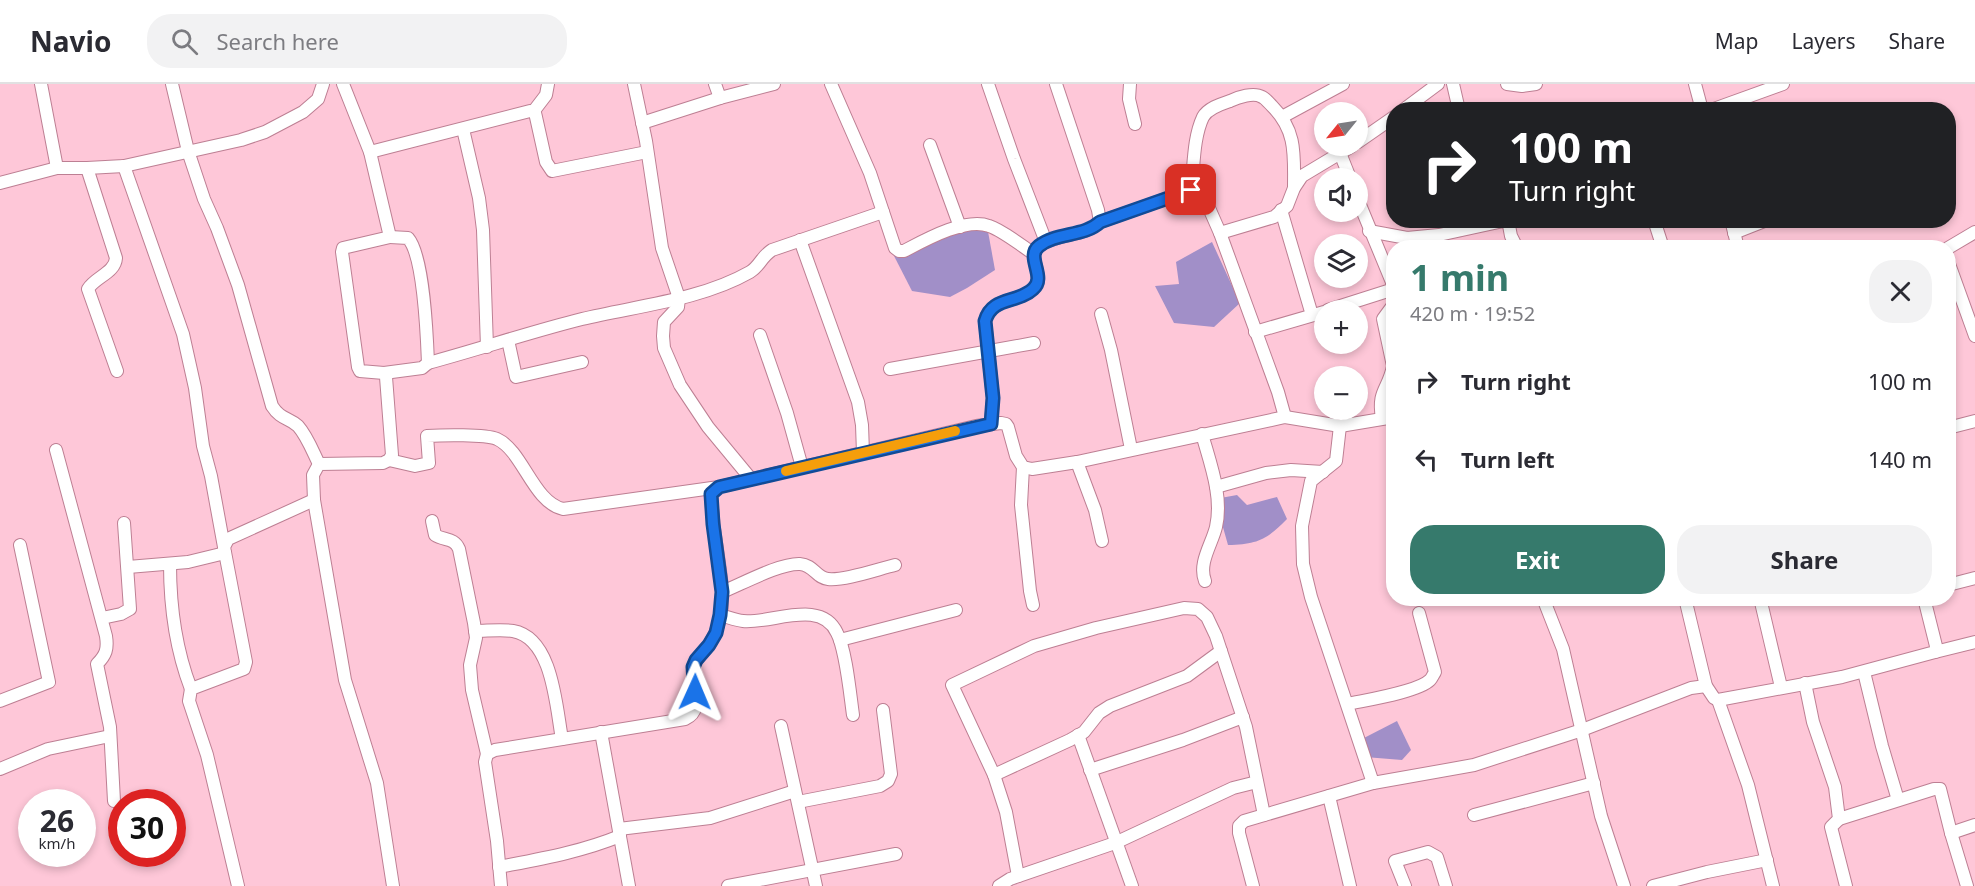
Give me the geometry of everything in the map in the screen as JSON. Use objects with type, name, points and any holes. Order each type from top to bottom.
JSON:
[{"type":"street","points":[[41,84],[57,168]]},
{"type":"street","points":[[172,84],[188,152],[238,285],[272,406],[278,415],[295,423],[303,432],[319,464]]},
{"type":"street","points":[[0,183],[57,168],[124,166],[241,140],[282,124],[303,112],[318,99],[323,84]]},
{"type":"street","points":[[343,84],[370,152],[390,237]]},
{"type":"street","points":[[370,152],[532,112],[546,95],[548,84]]},
{"type":"street","points":[[634,84],[662,248],[679,298],[678,307],[664,322],[664,348],[680,385],[708,426],[751,479]]},
{"type":"street","points":[[715,84],[720,98]]},
{"type":"street","points":[[642,123],[720,98],[774,84]]},
{"type":"street","points":[[831,84],[870,173],[895,248],[904,251],[940,232],[979,224],[990,226],[1034,254]]},
{"type":"street","points":[[988,84],[1046,242]]},
{"type":"street","points":[[1056,84],[1100,222]]},
{"type":"street","points":[[1130,84],[1129,99],[1135,124]]},
{"type":"street","points":[[1282,117],[1343,84]]},
{"type":"street","points":[[1414,102],[1438,84]]},
{"type":"street","points":[[1453,84],[1457,102]]},
{"type":"street","points":[[1508,84],[1522,86],[1536,84]]},
{"type":"street","points":[[1695,84],[1700,102]]},
{"type":"street","points":[[1733,102],[1783,84]]},
{"type":"street","points":[[1191,190],[1200,124],[1205,114],[1237,98],[1253,95],[1261,96],[1282,117],[1289,130],[1294,148],[1294,188]]},
{"type":"street","points":[[532,112],[536,117],[546,162],[552,171],[647,152]]},
{"type":"street","points":[[1368,135],[1386,123]]},
{"type":"street","points":[[463,129],[479,198],[483,230],[487,347]]},
{"type":"street","points":[[930,145],[960,227]]},
{"type":"street","points":[[1220,233],[1274,217],[1287,206],[1302,176],[1335,156]]},
{"type":"street","points":[[124,166],[183,334],[195,388],[202,446],[211,476],[246,662],[244,669],[191,689]]},
{"type":"street","points":[[87,168],[116,258],[116,263],[112,268],[87,289],[117,371]]},
{"type":"street","points":[[991,424],[993,398],[985,321],[987,312],[991,307],[1022,296],[1034,289],[1038,282],[1034,254],[1037,247],[1046,242],[1091,229],[1100,222],[1191,190],[1200,190],[1205,196],[1278,392],[1284,417]]},
{"type":"street","points":[[1281,210],[1317,300]]},
{"type":"street","points":[[428,363],[422,283],[414,248],[408,238],[390,237],[343,248],[358,367],[360,371],[384,373],[422,368],[428,363],[575,321],[679,298],[722,285],[752,271],[764,255],[772,250],[883,213]]},
{"type":"street","points":[[1366,222],[1386,270]]},
{"type":"street","points":[[1420,240],[1464,228]]},
{"type":"street","points":[[1369,231],[1398,240]]},
{"type":"street","points":[[1956,243],[1975,232]]},
{"type":"street","points":[[800,240],[858,402],[863,453]]},
{"type":"street","points":[[1956,283],[1974,331]]},
{"type":"street","points":[[1358,300],[1386,291]]},
{"type":"street","points":[[1101,314],[1111,350],[1131,449]]},
{"type":"street","points":[[1255,332],[1314,314]]},
{"type":"street","points":[[1386,315],[1383,319],[1386,333]]},
{"type":"street","points":[[760,335],[787,413],[802,467]]},
{"type":"street","points":[[508,340],[516,377],[582,362]]},
{"type":"street","points":[[890,369],[1034,343]]},
{"type":"street","points":[[319,464],[383,463],[389,460],[392,455],[391,433],[384,373]]},
{"type":"street","points":[[1386,387],[1380,405],[1386,414]]},
{"type":"street","points":[[1023,468],[1032,469],[1077,462],[1284,417],[1340,426],[1386,417]]},
{"type":"street","points":[[1956,426],[1975,421]]},
{"type":"street","points":[[389,460],[415,466],[429,463],[427,436],[495,438],[505,444],[546,499],[555,507],[563,509],[719,487],[991,424],[1006,424],[1016,456],[1023,468],[1021,505],[1033,605]]},
{"type":"street","points":[[1340,426],[1335,461],[1311,481],[1302,526],[1303,564],[1311,597],[1348,705],[1361,753],[1373,783]]},
{"type":"street","points":[[1202,434],[1216,487],[1219,510],[1216,528],[1203,563],[1205,581]]},
{"type":"street","points":[[56,450],[108,647],[105,656],[98,664],[110,736],[113,789]]},
{"type":"street","points":[[1077,462],[1095,510],[1102,541]]},
{"type":"street","points":[[319,464],[313,475],[314,500],[345,680],[376,783],[393,886]]},
{"type":"street","points":[[1216,487],[1266,473],[1291,470],[1323,472]]},
{"type":"street","points":[[487,754],[495,750],[693,716],[697,705],[693,667],[716,633],[720,615],[722,592],[711,494],[719,487]]},
{"type":"street","points":[[224,550],[228,539],[232,536],[314,500]]},
{"type":"street","points":[[432,521],[435,535],[438,538],[457,543],[475,631],[475,647],[470,673],[487,754],[485,762],[501,886]]},
{"type":"street","points":[[102,618],[121,614],[130,609],[124,523]]},
{"type":"street","points":[[0,701],[48,682],[20,546]]},
{"type":"street","points":[[128,567],[188,562],[224,550]]},
{"type":"street","points":[[170,564],[178,643],[182,666],[191,689],[189,701],[207,755],[238,886]]},
{"type":"street","points":[[722,592],[799,564],[811,567],[826,579],[838,579],[896,565]]},
{"type":"street","points":[[1956,583],[1975,578]]},
{"type":"street","points":[[1546,606],[1563,649],[1601,816],[1624,886]]},
{"type":"street","points":[[1687,606],[1706,686],[1714,698],[1719,700],[1864,672],[1975,642]]},
{"type":"street","points":[[1763,606],[1781,687]]},
{"type":"street","points":[[1926,606],[1936,646],[1935,652]]},
{"type":"street","points":[[1018,876],[1006,812],[994,775],[952,686],[1034,646],[1096,628],[1185,608],[1198,609],[1207,617],[1243,717],[1264,815]]},
{"type":"street","points":[[840,640],[956,610]]},
{"type":"street","points":[[720,615],[744,621],[810,614],[822,617],[829,622],[840,640],[853,715]]},
{"type":"street","points":[[1348,705],[1405,691],[1423,685],[1431,679],[1435,672],[1419,614]]},
{"type":"street","points":[[475,631],[513,631],[534,642],[541,651],[552,684],[562,739]]},
{"type":"street","points":[[994,775],[1084,732],[1099,713],[1110,706],[1187,676],[1221,651]]},
{"type":"street","points":[[1864,672],[1898,800]]},
{"type":"street","points":[[1805,683],[1813,722],[1835,787],[1839,819]]},
{"type":"street","points":[[1253,886],[1240,841],[1239,826],[1244,821],[1373,783],[1474,765],[1582,730],[1691,688],[1706,686]]},
{"type":"street","points":[[1719,700],[1748,785],[1773,886]]},
{"type":"street","points":[[499,867],[563,855],[601,844],[619,833],[710,818],[797,796],[880,786],[888,781],[891,774],[883,710]]},
{"type":"street","points":[[1090,770],[1163,747],[1243,717]]},
{"type":"street","points":[[781,726],[816,886]]},
{"type":"street","points":[[601,732],[629,886]]},
{"type":"street","points":[[1078,735],[1132,886]]},
{"type":"street","points":[[0,769],[48,749],[110,736]]},
{"type":"street","points":[[999,886],[1018,876],[1115,843],[1233,788],[1257,782]]},
{"type":"street","points":[[1474,815],[1594,783]]},
{"type":"street","points":[[1846,886],[1831,827],[1839,819],[1934,789],[1940,789],[1967,886]]},
{"type":"street","points":[[1329,796],[1350,886]]},
{"type":"street","points":[[1951,833],[1975,825]]},
{"type":"street","points":[[1405,886],[1395,861],[1428,852],[1437,857],[1446,886]]},
{"type":"street","points":[[728,886],[896,854]]},
{"type":"street","points":[[1653,886],[1767,860]]},
{"type":"shaded area","points":[[950,226],[987,226],[995,270],[950,297],[912,291],[892,252]]},
{"type":"shaded area","points":[[1212,242],[1240,303],[1214,327],[1174,323],[1155,286],[1179,284],[1176,262]]},
{"type":"shaded area","points":[[1237,495],[1247,505],[1277,497],[1287,519],[1261,540],[1228,545],[1215,499]]},
{"type":"shaded area","points":[[1397,721],[1411,750],[1402,760],[1365,757],[1364,738]]},
{"type":"slow traffic","points":[[786,471],[955,431]]},
{"type":"route","points":[[695,692],[693,667],[716,633],[720,615],[722,592],[711,494],[714,490],[991,424],[993,398],[985,321],[987,312],[999,303],[1022,296],[1034,289],[1038,282],[1034,261],[1037,247],[1053,239],[1091,229],[1100,222],[1191,190]]}]
